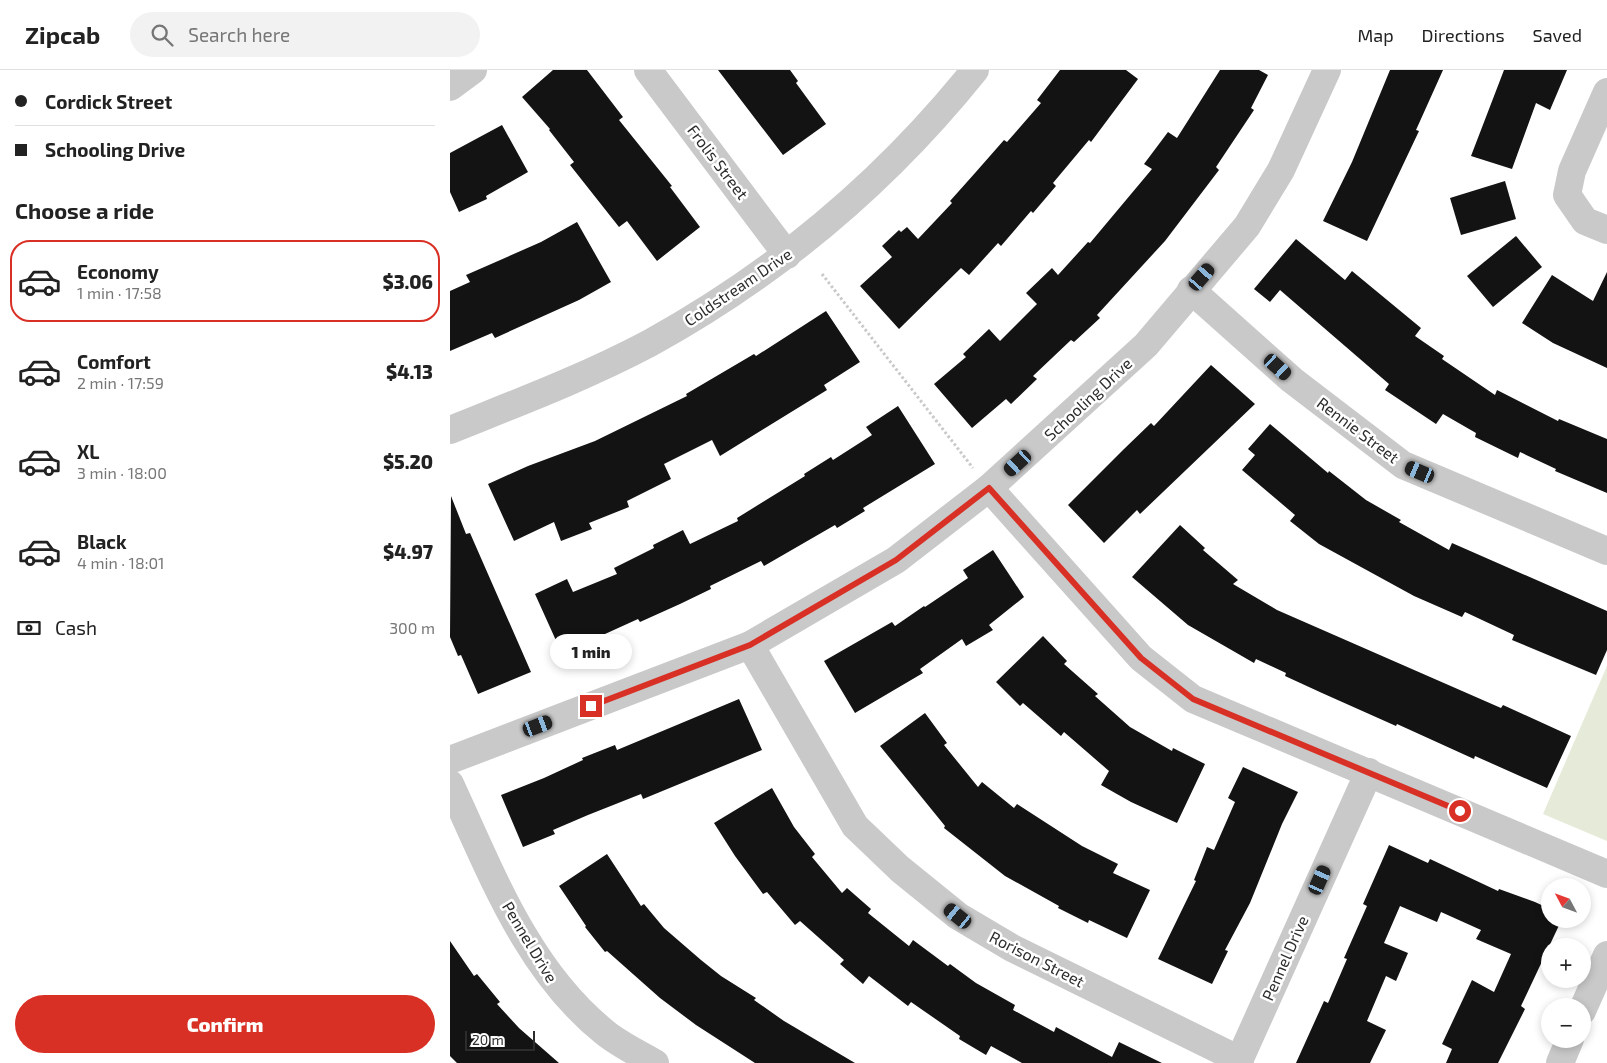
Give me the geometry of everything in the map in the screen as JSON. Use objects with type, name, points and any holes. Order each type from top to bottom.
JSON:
[{"type":"street","points":[[450,87],[473,70]]},
{"type":"street","name":"Frolis Street","points":[[648,70],[787,255]]},
{"type":"street","name":"Coldstream Drive","points":[[450,430],[579,377],[649,343],[688,321],[787,255],[856,196],[901,154],[975,70]]},
{"type":"street","name":"Schooling Drive","points":[[450,760],[750,645],[896,560],[989,488],[1146,345],[1246,226],[1280,170],[1326,70]]},
{"type":"street","points":[[1607,92],[1572,171],[1567,195],[1585,221],[1607,230]]},
{"type":"street","name":"Rennie Street","points":[[1191,290],[1292,380],[1403,464],[1607,551]]},
{"type":"street","points":[[989,488],[1141,658],[1193,699],[1607,874]]},
{"type":"street","name":"Rorison Street","points":[[750,645],[855,826],[900,869],[958,916],[1012,948],[1239,1062]]},
{"type":"street","name":"Pennel Drive","points":[[1239,1062],[1369,772]]},
{"type":"street","name":"Pennel Drive","points":[[450,784],[498,888],[527,943],[559,990],[604,1032],[655,1063]]},
{"type":"street","points":[[1588,998],[1607,955]]},
{"type":"street","points":[[1560,1063],[1566,1048]]},
{"type":"path","points":[[822,274],[989,488]]},
{"type":"green space","points":[[1607,666],[1607,841],[1543,814]]},
{"type":"building","points":[[553,70],[587,70],[623,117],[619,120],[672,186],[670,187],[700,227],[657,261],[627,221],[619,227],[570,165],[574,162],[550,129],[522,97]]},
{"type":"building","points":[[718,70],[790,70],[798,81],[796,83],[826,124],[783,155]]},
{"type":"building","points":[[1060,70],[1126,70],[1138,79],[1091,142],[1089,140],[1053,183],[1056,186],[1033,213],[1031,211],[1001,246],[998,243],[969,275],[961,268],[899,329],[860,286],[892,257],[882,246],[899,230],[901,232],[907,227],[918,239],[952,203],[950,201],[1004,140],[1007,142],[1041,103],[1037,100]]},
{"type":"building","points":[[1220,70],[1259,70],[1268,75],[1251,108],[1254,110],[1216,167],[1219,170],[1165,241],[1097,315],[1100,318],[1074,342],[1071,340],[1033,376],[1037,379],[1011,404],[1006,399],[972,428],[934,384],[966,357],[963,354],[989,329],[1000,341],[1037,304],[1026,293],[1052,268],[1058,275],[1088,242],[1090,243],[1152,169],[1144,164],[1168,132],[1177,138]]},
{"type":"building","points":[[1390,70],[1443,70],[1416,130],[1419,131],[1367,241],[1323,221],[1352,162]]},
{"type":"building","points":[[1504,70],[1567,70],[1550,110],[1536,103],[1512,169],[1471,156]]},
{"type":"building","points":[[502,125],[528,172],[486,196],[487,199],[459,212],[450,192],[450,153]]},
{"type":"building","points":[[1505,181],[1516,219],[1461,235],[1450,198]]},
{"type":"building","points":[[577,222],[611,282],[579,300],[495,338],[492,333],[450,351],[450,291],[470,282],[466,275],[541,242]]},
{"type":"building","points":[[1516,236],[1542,267],[1493,307],[1467,276]]},
{"type":"building","points":[[1296,239],[1345,280],[1352,271],[1421,328],[1415,336],[1444,356],[1442,359],[1495,395],[1497,390],[1558,421],[1559,419],[1607,439],[1607,493],[1555,471],[1556,469],[1520,452],[1518,458],[1475,437],[1476,433],[1443,414],[1436,424],[1385,390],[1389,384],[1280,290],[1270,302],[1254,289]]},
{"type":"building","points":[[1607,272],[1607,368],[1553,343],[1522,323],[1552,275],[1593,301]]},
{"type":"building","points":[[826,311],[860,362],[824,385],[827,390],[720,456],[712,440],[664,464],[671,479],[627,501],[629,507],[589,523],[592,529],[561,541],[554,522],[514,541],[488,484],[528,466],[595,441],[687,396],[686,394],[754,354],[756,356]]},
{"type":"building","points":[[1211,365],[1255,404],[1140,514],[1137,510],[1104,543],[1068,505],[1151,423],[1154,426]]},
{"type":"building","points":[[898,406],[935,464],[863,508],[865,511],[837,528],[835,525],[764,566],[761,561],[710,586],[711,589],[680,604],[640,622],[638,619],[594,639],[595,642],[563,656],[535,594],[567,579],[573,592],[617,574],[614,568],[654,548],[653,545],[683,530],[690,544],[738,521],[737,518],[805,476],[804,474],[831,457],[833,460],[872,435],[866,427]]},
{"type":"building","points":[[1270,424],[1328,473],[1329,471],[1366,500],[1401,520],[1399,522],[1449,550],[1452,543],[1607,611],[1607,650],[1596,675],[1512,640],[1514,635],[1465,612],[1462,617],[1414,596],[1319,544],[1290,521],[1295,515],[1242,470],[1255,455],[1248,449]]},
{"type":"building","points":[[451,496],[466,534],[470,533],[531,672],[478,694],[461,655],[458,656],[450,637]]},
{"type":"building","points":[[1180,525],[1205,548],[1203,550],[1238,580],[1233,584],[1277,610],[1501,708],[1503,705],[1571,736],[1547,788],[1475,756],[1474,759],[1397,724],[1396,726],[1285,676],[1286,673],[1256,659],[1254,663],[1188,625],[1132,577]]},
{"type":"building","points":[[993,550],[1024,597],[989,625],[993,630],[966,646],[962,639],[920,669],[923,673],[855,713],[824,661],[892,622],[895,626],[925,607],[968,578],[963,570]]},
{"type":"building","points":[[1043,636],[1067,661],[1064,664],[1098,694],[1095,696],[1130,727],[1172,751],[1173,748],[1205,764],[1177,823],[1131,802],[1101,785],[1109,771],[1064,732],[1061,736],[1023,703],[1020,706],[996,682]]},
{"type":"building","points":[[739,699],[762,750],[643,799],[641,794],[588,815],[553,830],[555,834],[523,847],[501,795],[544,778],[583,760],[582,758],[615,745],[617,750]]},
{"type":"building","points":[[925,713],[947,743],[944,745],[978,787],[982,782],[1014,808],[1017,804],[1082,846],[1118,864],[1113,873],[1150,890],[1127,938],[1089,920],[1088,923],[1058,908],[1059,906],[1005,876],[944,828],[945,826],[880,746]]},
{"type":"building","points":[[1243,767],[1298,792],[1282,824],[1250,903],[1225,950],[1228,951],[1212,984],[1158,959],[1196,881],[1194,880],[1207,847],[1214,850],[1235,802],[1228,798]]},
{"type":"building","points":[[772,788],[794,827],[815,854],[812,857],[842,893],[847,888],[871,909],[868,913],[909,946],[913,940],[948,966],[950,964],[976,983],[1015,1005],[1013,1010],[1054,1032],[1056,1027],[1112,1057],[1119,1042],[1162,1063],[1022,1063],[991,1046],[986,1055],[959,1039],[960,1036],[911,1002],[908,1006],[869,976],[863,984],[840,964],[844,960],[800,921],[795,925],[767,892],[763,894],[714,823]]},
{"type":"building","points":[[1389,845],[1428,863],[1430,859],[1498,891],[1499,889],[1541,905],[1541,928],[1558,928],[1553,938],[1541,938],[1541,964],[1521,1006],[1525,1009],[1498,1063],[1446,1063],[1452,1049],[1442,1044],[1472,980],[1494,992],[1511,954],[1476,939],[1481,930],[1441,912],[1437,922],[1400,906],[1384,943],[1408,953],[1396,981],[1386,976],[1367,1021],[1386,1030],[1370,1063],[1296,1063],[1324,1001],[1328,1003],[1347,959],[1344,958],[1367,906],[1363,904]]},
{"type":"building","points":[[607,854],[641,906],[644,904],[664,928],[701,960],[721,976],[756,998],[754,1000],[784,1021],[855,1063],[755,1063],[696,1025],[660,998],[607,951],[605,952],[585,927],[559,886]]},
{"type":"building","points":[[450,941],[474,976],[477,974],[500,1002],[497,1004],[519,1028],[559,1063],[457,1063],[450,1056]]},
{"type":"route","points":[[591,706],[750,645],[896,560],[989,488],[1088,601],[1141,658],[1193,699],[1460,811]]}]
